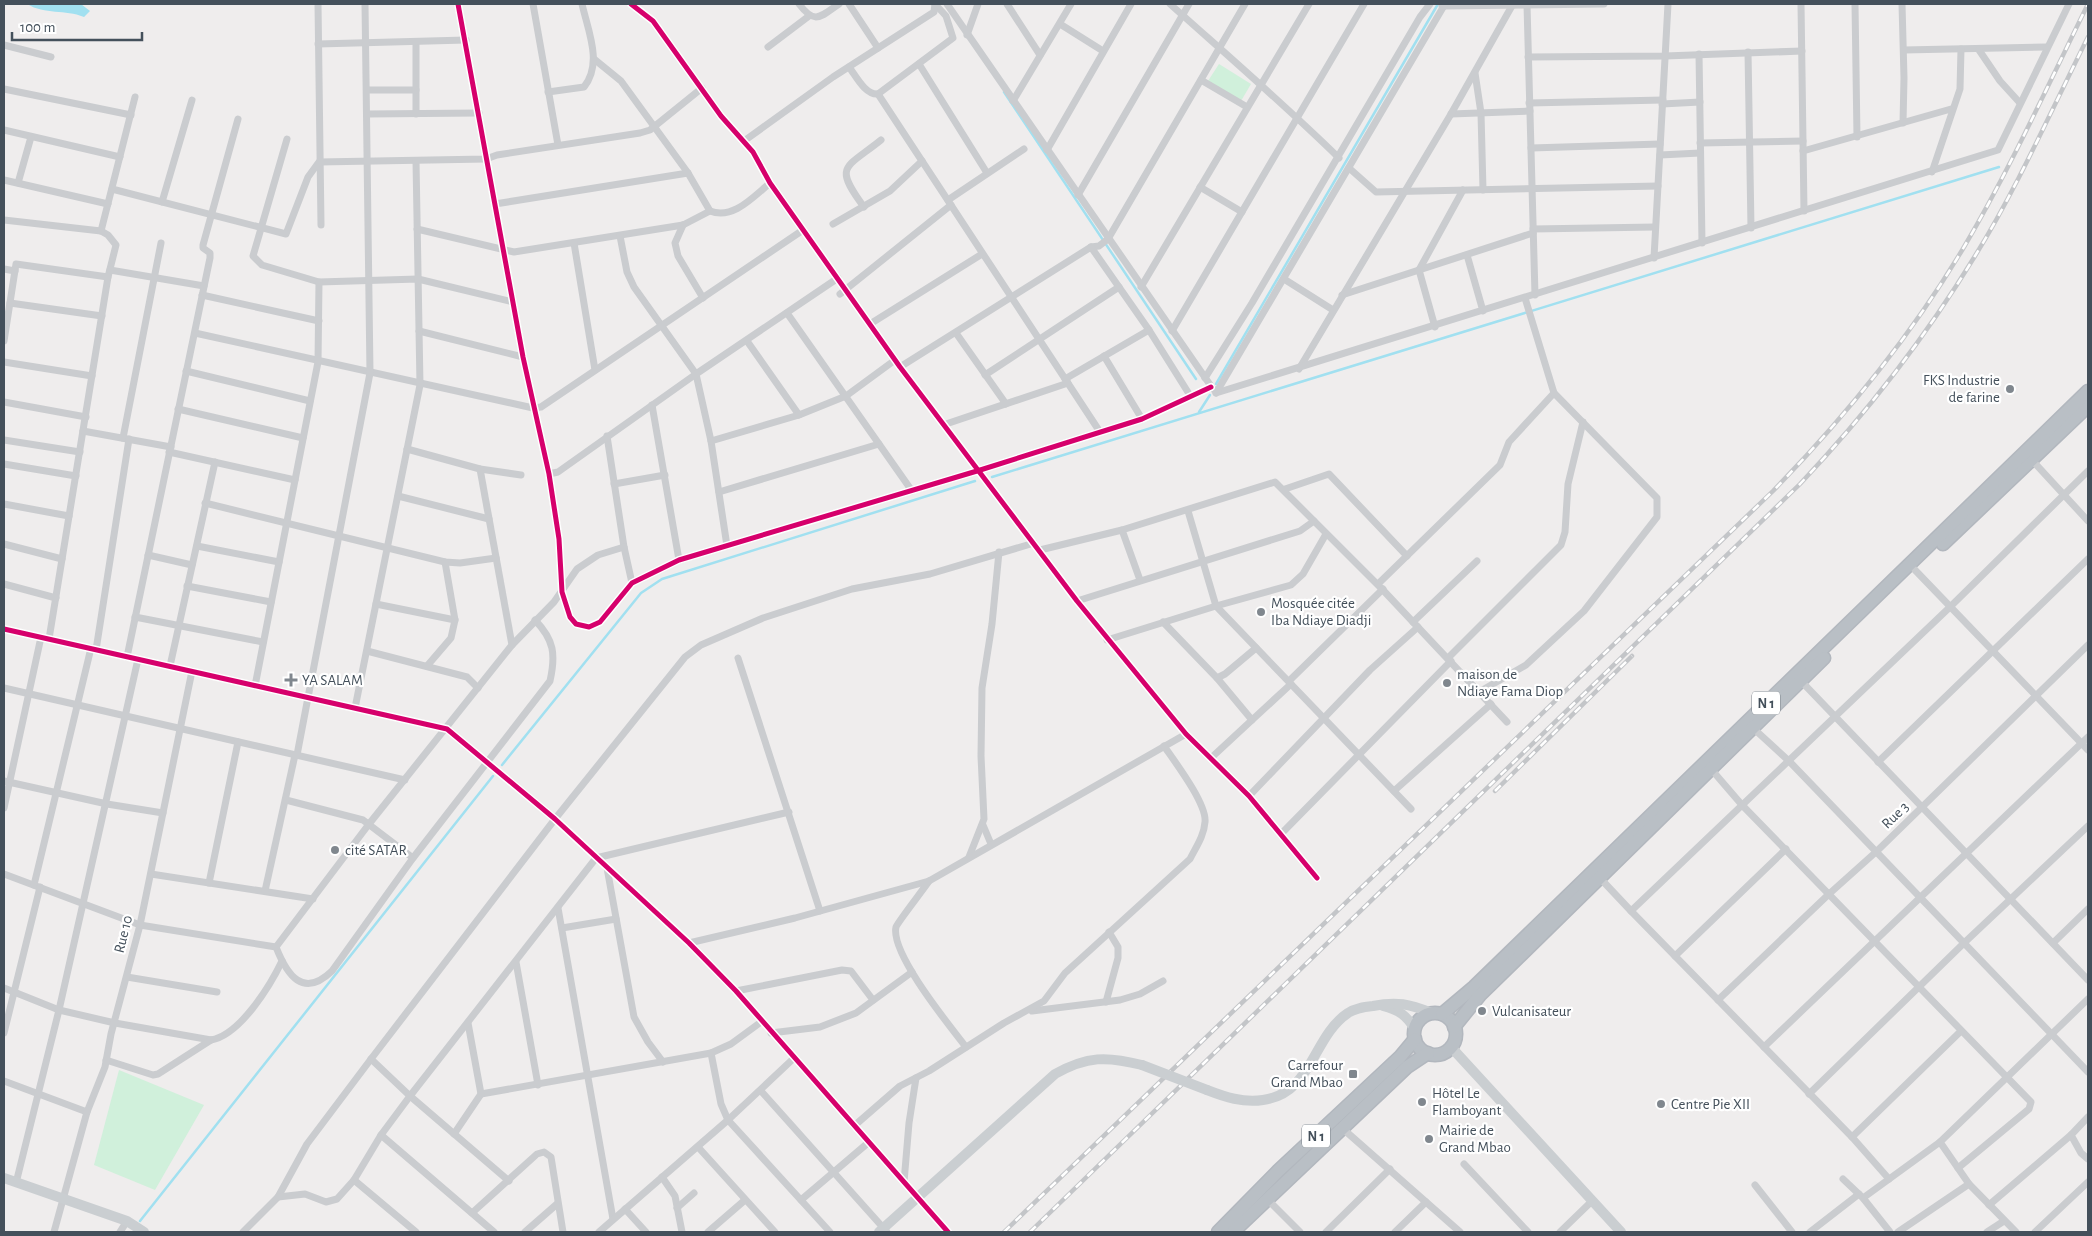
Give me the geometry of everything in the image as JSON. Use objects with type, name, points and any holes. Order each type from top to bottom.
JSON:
[{"type":"highway","name":"N 1","points":[[1218,1232],[1278,1172],[1400,1057],[1415,1034],[1421,1018],[1437,1014],[1474,987],[2088,391]]},
{"type":"highway","name":"N 1","points":[[1454,1027],[1480,995],[1599,877],[1915,570],[2088,406]]},
{"type":"highway","points":[[1437,1014],[1450,1020],[1454,1027],[1455,1038],[1451,1047]]},
{"type":"highway","points":[[1415,1034],[1420,1048],[1428,1053]]},
{"type":"highway","name":"N 1","points":[[1233,1232],[1407,1067],[1428,1053],[1438,1054],[1451,1047]]},
{"type":"street","points":[[318,4],[319,162],[322,225]]},
{"type":"street","points":[[265,891],[308,698],[370,373],[366,4]]},
{"type":"street","points":[[458,4],[523,357],[548,474],[559,539],[562,592],[570,617],[576,624],[590,626],[600,622],[632,583],[679,560],[977,471],[1142,419],[1211,386]]},
{"type":"street","points":[[533,4],[558,145]]},
{"type":"street","points":[[548,92],[584,87],[591,78],[594,59],[582,4]]},
{"type":"street","points":[[631,4],[653,20],[721,116],[753,152],[770,183],[838,278],[843,292],[870,324],[977,471],[1040,550],[1076,601],[1186,734],[1249,796],[1317,878]]},
{"type":"street","points":[[799,4],[809,16]]},
{"type":"street","points":[[768,47],[809,16],[821,16],[839,4]]},
{"type":"street","points":[[849,4],[878,48]]},
{"type":"street","points":[[744,141],[850,67],[934,12],[935,4]]},
{"type":"street","points":[[878,94],[953,38],[946,16],[935,4]]},
{"type":"street","points":[[947,4],[1078,194],[1107,240],[1216,393]]},
{"type":"street","points":[[967,35],[978,4]]},
{"type":"street","points":[[1007,4],[1040,55]]},
{"type":"street","points":[[1012,11],[1016,4]]},
{"type":"street","points":[[1013,101],[1071,4]]},
{"type":"street","points":[[1046,150],[1131,4]]},
{"type":"street","points":[[1170,4],[1262,84],[1339,158]]},
{"type":"street","points":[[1078,194],[1189,4]]},
{"type":"street","points":[[900,367],[1011,297],[1107,240],[1245,4]]},
{"type":"street","points":[[1141,287],[1309,4]]},
{"type":"street","points":[[1172,331],[1364,4]]},
{"type":"street","points":[[1205,378],[1339,158],[1420,17],[1430,4]]},
{"type":"street","points":[[1216,393],[1443,5],[1604,4]]},
{"type":"street","points":[[1654,258],[1668,4]]},
{"type":"street","points":[[1801,4],[1804,211]]},
{"type":"street","points":[[1855,4],[1857,137]]},
{"type":"street","points":[[1902,4],[1904,50],[1903,123]]},
{"type":"street","points":[[1216,393],[1300,369],[1483,311],[1525,301],[1535,295],[1998,150],[2046,47],[2069,4]]},
{"type":"street","points":[[1300,369],[1333,310],[1451,114],[1512,5]]},
{"type":"street","points":[[1526,5],[1535,295]]},
{"type":"street","points":[[1060,24],[1103,51]]},
{"type":"street","points":[[318,44],[466,40]]},
{"type":"street","points":[[416,42],[416,114]]},
{"type":"street","points":[[4,45],[52,57]]},
{"type":"street","points":[[1904,50],[1979,50],[2046,47]]},
{"type":"street","points":[[1932,172],[1951,109],[1960,89],[1961,49]]},
{"type":"street","points":[[1979,50],[2000,81],[2020,103]]},
{"type":"street","points":[[1528,57],[1665,56],[1802,51]]},
{"type":"street","points":[[1748,52],[1752,228]]},
{"type":"street","points":[[1699,54],[1702,243]]},
{"type":"street","points":[[594,59],[621,80],[688,173],[710,211],[717,214],[728,214],[770,183]]},
{"type":"street","points":[[919,64],[987,174]]},
{"type":"street","points":[[850,67],[867,90],[878,94],[1100,432]]},
{"type":"street","points":[[1475,72],[1481,113],[1483,190]]},
{"type":"street","points":[[1201,80],[1247,107]]},
{"type":"street","points":[[4,88],[131,115]]},
{"type":"street","points":[[319,162],[486,159],[558,145],[640,133],[654,126],[702,88]]},
{"type":"street","points":[[367,90],[416,90]]},
{"type":"street","points":[[101,231],[135,97]]},
{"type":"street","points":[[162,202],[192,100]]},
{"type":"street","points":[[1530,102],[1700,102]]},
{"type":"street","points":[[1803,151],[1951,109]]},
{"type":"street","points":[[1451,114],[1530,111]]},
{"type":"street","points":[[367,114],[479,113]]},
{"type":"street","points":[[128,657],[204,286],[210,253],[203,248],[203,245],[238,118]]},
{"type":"street","points":[[4,130],[120,157]]},
{"type":"street","points":[[18,183],[31,136]]},
{"type":"street","points":[[287,139],[260,227],[253,256],[256,262],[276,270],[319,282],[418,279],[513,302]]},
{"type":"street","points":[[864,207],[847,184],[845,174],[848,166],[882,140]]},
{"type":"street","points":[[1700,143],[1803,141]]},
{"type":"street","points":[[1531,148],[1660,144]]},
{"type":"street","points":[[843,292],[949,203],[1024,149]]},
{"type":"street","points":[[1660,155],[1700,153]]},
{"type":"street","points":[[355,708],[420,385],[416,161]]},
{"type":"street","points":[[833,224],[890,191],[922,161]]},
{"type":"street","points":[[112,189],[286,234],[308,177],[319,162]]},
{"type":"street","points":[[1349,168],[1376,192],[1658,186]]},
{"type":"street","points":[[495,204],[688,173]]},
{"type":"street","points":[[4,180],[108,204]]},
{"type":"street","points":[[1200,186],[1242,212]]},
{"type":"street","points":[[1435,326],[1419,270],[1463,190]]},
{"type":"street","points":[[417,228],[514,252],[683,225],[710,211]]},
{"type":"street","points":[[4,220],[101,231],[108,235],[116,245],[109,274],[56,598],[7,782],[4,808]]},
{"type":"street","points":[[683,225],[675,243],[678,256],[703,298]]},
{"type":"street","points":[[1342,295],[1533,231],[1656,227]]},
{"type":"street","points":[[194,333],[420,385],[533,408],[540,407],[803,230]]},
{"type":"street","points":[[620,236],[627,272],[634,287],[696,374],[711,442],[727,546]]},
{"type":"street","points":[[4,1032],[56,792],[77,705],[94,649],[126,439],[161,243]]},
{"type":"street","points":[[574,243],[595,370]]},
{"type":"street","points":[[1095,246],[1119,288],[1149,330],[1191,397]]},
{"type":"street","points":[[870,324],[982,254]]},
{"type":"street","points":[[1466,255],[1483,311]]},
{"type":"street","points":[[4,340],[16,264],[154,278],[204,286]]},
{"type":"street","points":[[4,269],[15,271]]},
{"type":"street","points":[[548,474],[558,472],[696,374],[838,278]]},
{"type":"street","points":[[1284,279],[1333,310]]},
{"type":"street","points":[[255,686],[318,362],[319,282]]},
{"type":"street","points":[[985,375],[1119,288]]},
{"type":"street","points":[[202,295],[319,321]]},
{"type":"street","points":[[1479,692],[1526,665],[1584,611],[1657,517],[1658,498],[1554,393],[1525,301]]},
{"type":"street","points":[[10,302],[102,316]]},
{"type":"street","points":[[787,313],[912,490]]},
{"type":"street","points":[[943,425],[1066,381],[1149,330]]},
{"type":"street","points":[[419,331],[523,357]]},
{"type":"street","points":[[956,333],[1006,404]]},
{"type":"street","points":[[747,341],[799,415]]},
{"type":"street","points":[[1104,356],[1142,419]]},
{"type":"street","points":[[711,442],[799,415],[846,396],[895,360]]},
{"type":"street","points":[[4,362],[92,376]]},
{"type":"street","points":[[186,371],[310,401]]},
{"type":"street","points":[[1211,758],[1290,682],[1407,556],[1500,466],[1508,442],[1554,393]]},
{"type":"street","points":[[4,402],[86,417]]},
{"type":"street","points":[[652,405],[679,560]]},
{"type":"street","points":[[178,409],[303,438]]},
{"type":"street","points":[[1281,834],[1561,545],[1565,532],[1568,484],[1583,422]]},
{"type":"street","points":[[83,431],[126,439],[295,480]]},
{"type":"street","points":[[607,436],[624,547],[632,583]]},
{"type":"street","points":[[4,440],[80,452]]},
{"type":"street","points":[[719,492],[879,444]]},
{"type":"street","points":[[407,449],[480,469],[521,476]]},
{"type":"street","points":[[2032,460],[2088,521]]},
{"type":"street","points":[[170,666],[215,462]]},
{"type":"street","points":[[4,464],[76,476]]},
{"type":"street","points":[[480,469],[512,645]]},
{"type":"street","points":[[1631,911],[1950,607],[2088,472]]},
{"type":"street","points":[[1285,490],[1329,474],[1407,556]]},
{"type":"street","points":[[614,484],[665,475]]},
{"type":"street","points":[[1040,550],[1122,530],[1188,511],[1269,482],[1275,482],[1416,624],[1507,722]]},
{"type":"street","points":[[398,496],[489,519]]},
{"type":"street","points":[[205,502],[445,562],[460,563],[496,558]]},
{"type":"street","points":[[4,504],[69,516]]},
{"type":"street","points":[[1188,511],[1216,606],[1411,808]]},
{"type":"street","points":[[1076,601],[1300,531],[1314,521]]},
{"type":"street","points":[[1122,530],[1140,580]]},
{"type":"street","points":[[1107,640],[1291,585],[1303,574],[1326,534]]},
{"type":"street","points":[[243,1232],[278,1197],[307,1144],[371,1059],[555,819],[685,657],[702,645],[763,618],[852,589],[930,574],[1034,543]]},
{"type":"street","points":[[4,544],[62,559]]},
{"type":"street","points":[[197,546],[279,562]]},
{"type":"street","points":[[276,947],[369,824],[447,729],[512,645],[562,592],[577,569],[598,555],[624,547]]},
{"type":"street","points":[[991,844],[983,825],[982,688],[992,624],[999,552]]},
{"type":"street","points":[[148,555],[192,565]]},
{"type":"street","points":[[1878,762],[2088,559]]},
{"type":"street","points":[[1249,796],[1477,561]]},
{"type":"street","points":[[427,666],[451,638],[455,620],[445,562]]},
{"type":"street","points":[[1915,570],[2088,750]]},
{"type":"street","points":[[4,584],[56,598]]},
{"type":"street","points":[[187,586],[271,602]]},
{"type":"street","points":[[376,604],[455,620]]},
{"type":"street","points":[[135,617],[179,624],[263,642]]},
{"type":"street","points":[[276,947],[291,976],[297,980],[309,984],[322,981],[332,971],[413,858],[550,681],[554,653],[547,633],[535,620]]},
{"type":"street","points":[[1164,622],[1217,678],[1252,720]]},
{"type":"street","points":[[4,629],[447,729],[555,819],[689,942],[736,991],[793,1059],[948,1232]]},
{"type":"street","name":"Rue 3","points":[[1718,1000],[1829,894],[1877,852],[2088,646]]},
{"type":"street","points":[[1217,678],[1225,674],[1256,648]]},
{"type":"street","points":[[367,651],[467,677],[478,688]]},
{"type":"street","points":[[738,658],[820,911]]},
{"type":"street","points":[[16,1183],[39,1095],[82,903],[107,804],[138,659]]},
{"type":"street","name":"Rue 10","points":[[54,1232],[87,1112],[106,1060],[111,1034],[140,925],[192,671]]},
{"type":"street","points":[[1801,682],[2088,980]]},
{"type":"street","points":[[4,688],[406,780]]},
{"type":"street","points":[[1394,791],[1491,704]]},
{"type":"street","points":[[1753,728],[1789,761],[1922,897],[2088,1072]]},
{"type":"street","points":[[689,942],[820,911],[929,881],[1186,734]]},
{"type":"street","points":[[1764,1047],[2088,737]]},
{"type":"street","points":[[209,883],[238,742]]},
{"type":"street","points":[[854,1126],[900,1086],[1044,1001],[1065,973],[1190,858],[1202,836],[1206,821],[1197,796],[1164,746]]},
{"type":"street","points":[[1711,770],[1742,805],[1873,941],[2032,1102],[2031,1107],[1958,1168]]},
{"type":"street","points":[[7,782],[107,804],[163,813]]},
{"type":"street","points":[[286,800],[363,820],[413,858]]},
{"type":"street","points":[[278,1197],[305,1194],[326,1202],[337,1199],[354,1180],[381,1135],[410,1096],[596,858],[789,812]]},
{"type":"street","points":[[969,857],[983,825]]},
{"type":"street","points":[[1809,1094],[1918,987],[2088,826]]},
{"type":"street","points":[[1675,956],[1786,849]]},
{"type":"street","points":[[607,868],[634,1016],[648,1042],[663,1062]]},
{"type":"street","points":[[4,874],[140,925],[276,947]]},
{"type":"street","points":[[151,874],[313,899]]},
{"type":"street","points":[[1599,877],[1852,1137],[1889,1179]]},
{"type":"street","points":[[929,881],[916,901],[896,925],[894,938],[912,972],[966,1048]]},
{"type":"street","points":[[558,908],[613,1219]]},
{"type":"street","points":[[2053,943],[2088,909]]},
{"type":"street","points":[[562,928],[616,918]]},
{"type":"street","points":[[1106,1002],[1118,952],[1118,947],[1109,932]]},
{"type":"street","points":[[106,1060],[153,1075],[166,1071],[211,1040],[224,1037],[245,1017],[265,991],[282,961]]},
{"type":"street","points":[[516,962],[538,1085]]},
{"type":"street","points":[[736,991],[842,970],[851,971],[873,1000]]},
{"type":"street","points":[[771,1033],[820,1027],[856,1013],[912,972]]},
{"type":"street","points":[[127,977],[217,992]]},
{"type":"street","points":[[1029,1011],[1106,1002],[1140,994],[1163,981]]},
{"type":"street","points":[[4,988],[59,1010],[115,1023],[211,1040]]},
{"type":"street","points":[[1810,1232],[1940,1142],[2088,999]]},
{"type":"street","points":[[761,1091],[883,1231],[1055,1074],[1086,1060],[1105,1057],[1142,1065],[1207,1090],[1246,1101],[1264,1100],[1279,1095],[1302,1078],[1330,1030],[1341,1019],[1357,1008],[1398,1003],[1437,1014]]},
{"type":"street","points":[[1377,1005],[1400,1011],[1407,1016],[1415,1034]]},
{"type":"street","points":[[481,1094],[711,1053],[731,1044],[761,1022]]},
{"type":"street","points":[[454,1134],[481,1094],[468,1023]]},
{"type":"street","points":[[1852,1137],[1961,1031]]},
{"type":"street","points":[[1451,1047],[1621,1232]]},
{"type":"street","points":[[711,1053],[721,1104],[728,1120],[830,1232]]},
{"type":"street","points":[[371,1059],[410,1096],[509,1181]]},
{"type":"street","points":[[599,1232],[761,1091],[793,1059]]},
{"type":"street","points":[[904,1182],[909,1123],[916,1078]]},
{"type":"street","points":[[4,1081],[87,1112]]},
{"type":"street","points":[[1989,1205],[2071,1135],[2088,1118]]},
{"type":"street","points":[[1342,1128],[1460,1232]]},
{"type":"street","points":[[381,1135],[494,1232]]},
{"type":"street","points":[[2071,1135],[2081,1153],[2088,1159]]},
{"type":"street","points":[[802,1200],[869,1142]]},
{"type":"street","points":[[1940,1142],[1969,1184],[2016,1232]]},
{"type":"street","points":[[698,1147],[775,1232]]},
{"type":"street","points":[[472,1213],[537,1154],[544,1152],[551,1157],[563,1232]]},
{"type":"street","points":[[1464,1164],[1528,1232]]},
{"type":"street","points":[[1326,1232],[1390,1169]]},
{"type":"street","points":[[662,1177],[671,1187],[682,1232]]},
{"type":"street","points":[[4,1178],[128,1221],[141,1232]]},
{"type":"street","points":[[1844,1179],[1861,1196],[1890,1232]]},
{"type":"street","points":[[354,1180],[416,1232]]},
{"type":"street","points":[[2034,1232],[2088,1182]]},
{"type":"street","points":[[1898,1232],[1969,1184]]},
{"type":"street","points":[[1755,1185],[1792,1232]]},
{"type":"street","points":[[677,1208],[694,1193]]},
{"type":"street","points":[[1267,1199],[1300,1232]]},
{"type":"street","points":[[708,1232],[745,1200]]},
{"type":"street","points":[[1560,1232],[1592,1201]]},
{"type":"street","points":[[1395,1232],[1426,1202]]},
{"type":"street","points":[[525,1232],[558,1204]]},
{"type":"street","points":[[625,1209],[646,1232]]},
{"type":"street","points":[[120,1232],[128,1221]]},
{"type":"street","points":[[1987,1232],[2004,1221]]},
{"type":"street","points":[[716,1226],[722,1232]]},
{"type":"green space","points":[[1219,64],[1251,84],[1241,101],[1208,81]]},
{"type":"green space","points":[[119,1070],[204,1105],[155,1190],[94,1165]]},
{"type":"water","points":[[27,4],[81,4],[90,11],[84,17],[70,13],[41,10]]},
{"type":"waterway","points":[[1216,384],[1438,4]]},
{"type":"waterway","points":[[1004,92],[1196,379]]},
{"type":"waterway","points":[[992,477],[1999,167]]},
{"type":"waterway","points":[[1199,412],[1210,395]]},
{"type":"waterway","points":[[502,765],[641,593],[662,579],[975,481]]},
{"type":"waterway","points":[[140,1221],[493,776]]},
{"type":"railway","points":[[1004,1232],[1773,491],[1826,434],[1876,375],[1944,280],[2013,157],[2088,4]]},
{"type":"railway","points":[[1030,1232],[1800,484],[1848,430],[1915,346],[1975,256],[2020,176],[2088,37]]},
{"type":"railway","points":[[1495,791],[1632,656]]},
{"type":"cycle path","points":[[458,4],[523,357],[549,474],[559,539],[562,592],[570,617],[576,624],[589,627],[600,622],[632,583],[679,560],[977,471],[1142,419],[1211,387]]},
{"type":"cycle path","points":[[631,4],[653,21],[721,116],[753,152],[770,183],[900,367],[1077,601],[1186,734],[1249,796],[1317,878]]},
{"type":"cycle path","points":[[4,629],[447,729],[555,819],[689,943],[736,991],[948,1232]]},
{"type":"place","name":"FKS Industrie de farine","points":[[2010,389]]},
{"type":"place","name":"Mosquée citée Iba Ndiaye Diadji","points":[[1261,612]]},
{"type":"place","name":"YA SALAM","points":[[291,680]]},
{"type":"place","name":"maison de Ndiaye Fama Diop","points":[[1447,683]]},
{"type":"place","name":"cité SATAR","points":[[335,850]]},
{"type":"place","name":"Vulcanisateur","points":[[1482,1011]]},
{"type":"place","name":"Carrefour Grand Mbao","points":[[1353,1074]]},
{"type":"place","name":"Hôtel Le Flamboyant","points":[[1422,1102]]},
{"type":"place","name":"Centre Pie XII","points":[[1661,1104]]},
{"type":"place","name":"Mairie de Grand Mbao","points":[[1429,1139]]}]
